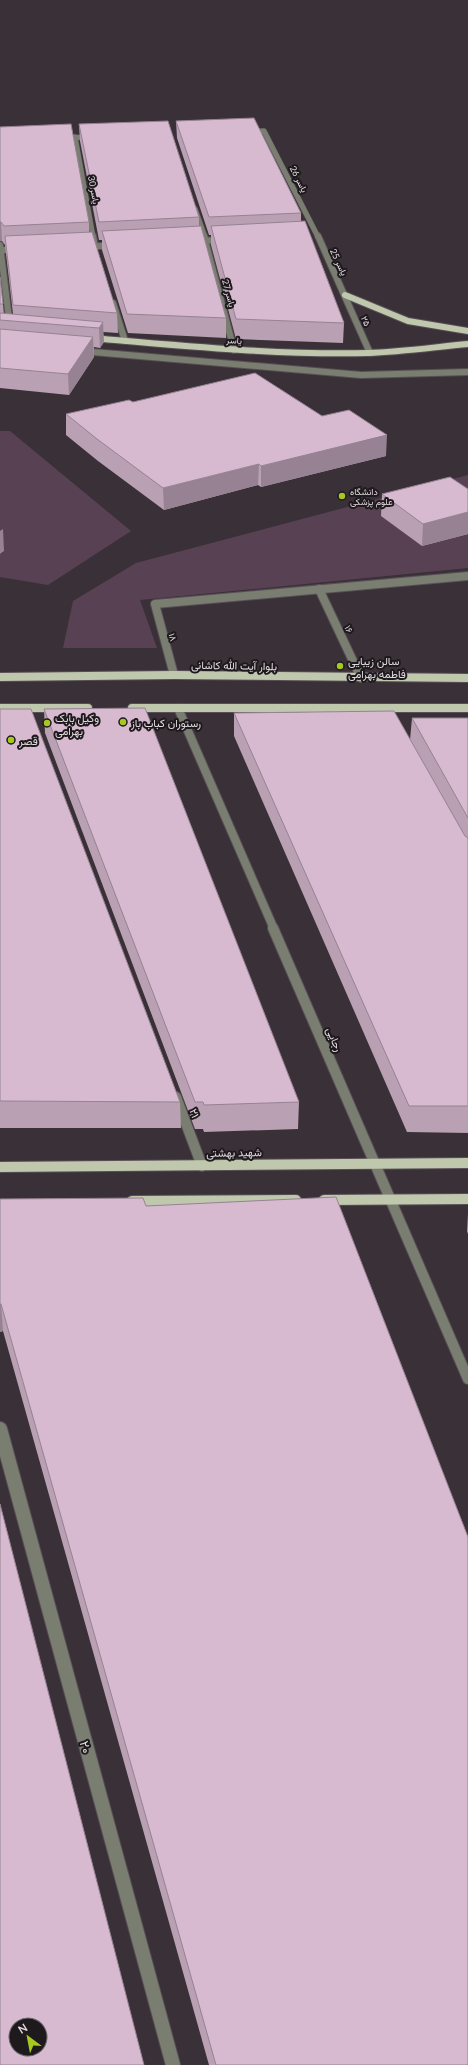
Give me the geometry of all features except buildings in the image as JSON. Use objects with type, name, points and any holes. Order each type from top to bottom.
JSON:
[{"type":"main road","points":[[345,295],[408,321],[468,331]]},
{"type":"main road","points":[[7,329],[17,330]]},
{"type":"main road","name":"یاسر","points":[[85,337],[234,350],[370,353],[468,344]]},
{"type":"main road","name":"بلوار آیت الله کاشانی","points":[[0,677],[174,675],[468,678]]},
{"type":"main road","points":[[0,708],[32,712],[100,708]]},
{"type":"main road","points":[[124,708],[387,711],[468,708]]},
{"type":"main road","name":"شهید بهشتی","points":[[0,1167],[202,1166],[376,1162],[468,1163]]},
{"type":"main road","points":[[120,1201],[468,1199]]},
{"type":"street","name":"یاسر 26","points":[[241,132],[264,131],[317,235]]},
{"type":"street","name":"یاسر 30","points":[[75,137],[97,253]]},
{"type":"street","points":[[52,138],[97,137]]},
{"type":"street","name":"یاسر 27","points":[[194,205],[206,241],[234,350]]},
{"type":"street","points":[[309,236],[317,235]]},
{"type":"street","name":"یاسر 25","points":[[317,235],[345,295]]},
{"type":"street","points":[[182,242],[230,240]]},
{"type":"street","points":[[79,247],[126,244]]},
{"type":"street","points":[[7,329],[0,248],[24,249]]},
{"type":"street","name":"۲۵","points":[[345,295],[370,353]]},
{"type":"street","points":[[111,297],[125,341]]},
{"type":"street","points":[[71,350],[361,375],[468,372]]},
{"type":"street","points":[[319,589],[468,576]]},
{"type":"street","name":"۱۸","points":[[174,675],[155,604],[319,589]]},
{"type":"street","name":"۱۶","points":[[319,589],[361,678]]},
{"type":"street","name":"رجایی","points":[[178,708],[376,1162],[468,1380]]},
{"type":"street","name":"۲۱","points":[[172,1085],[202,1166]]},
{"type":"street","name":"۲۰","points":[[0,1429],[173,2065]]},
{"type":"shaded area","points":[[0,431],[10,431],[131,531],[48,585],[0,577],[0,554],[4,552],[0,550]]},
{"type":"shaded area","points":[[468,475],[468,568],[140,600],[157,648],[63,648],[73,601],[136,563]]},
{"type":"place","name":"دانشگاه علوم پزشکی","points":[[342,496]]},
{"type":"place","name":"سالن زیبایی فاطمه بهرامی","points":[[340,666]]},
{"type":"place","name":"رستوران کباب باز","points":[[123,722]]},
{"type":"place","name":"وکیل بابک بهرامی","points":[[47,723]]},
{"type":"place","name":"قصر","points":[[11,740]]}]
